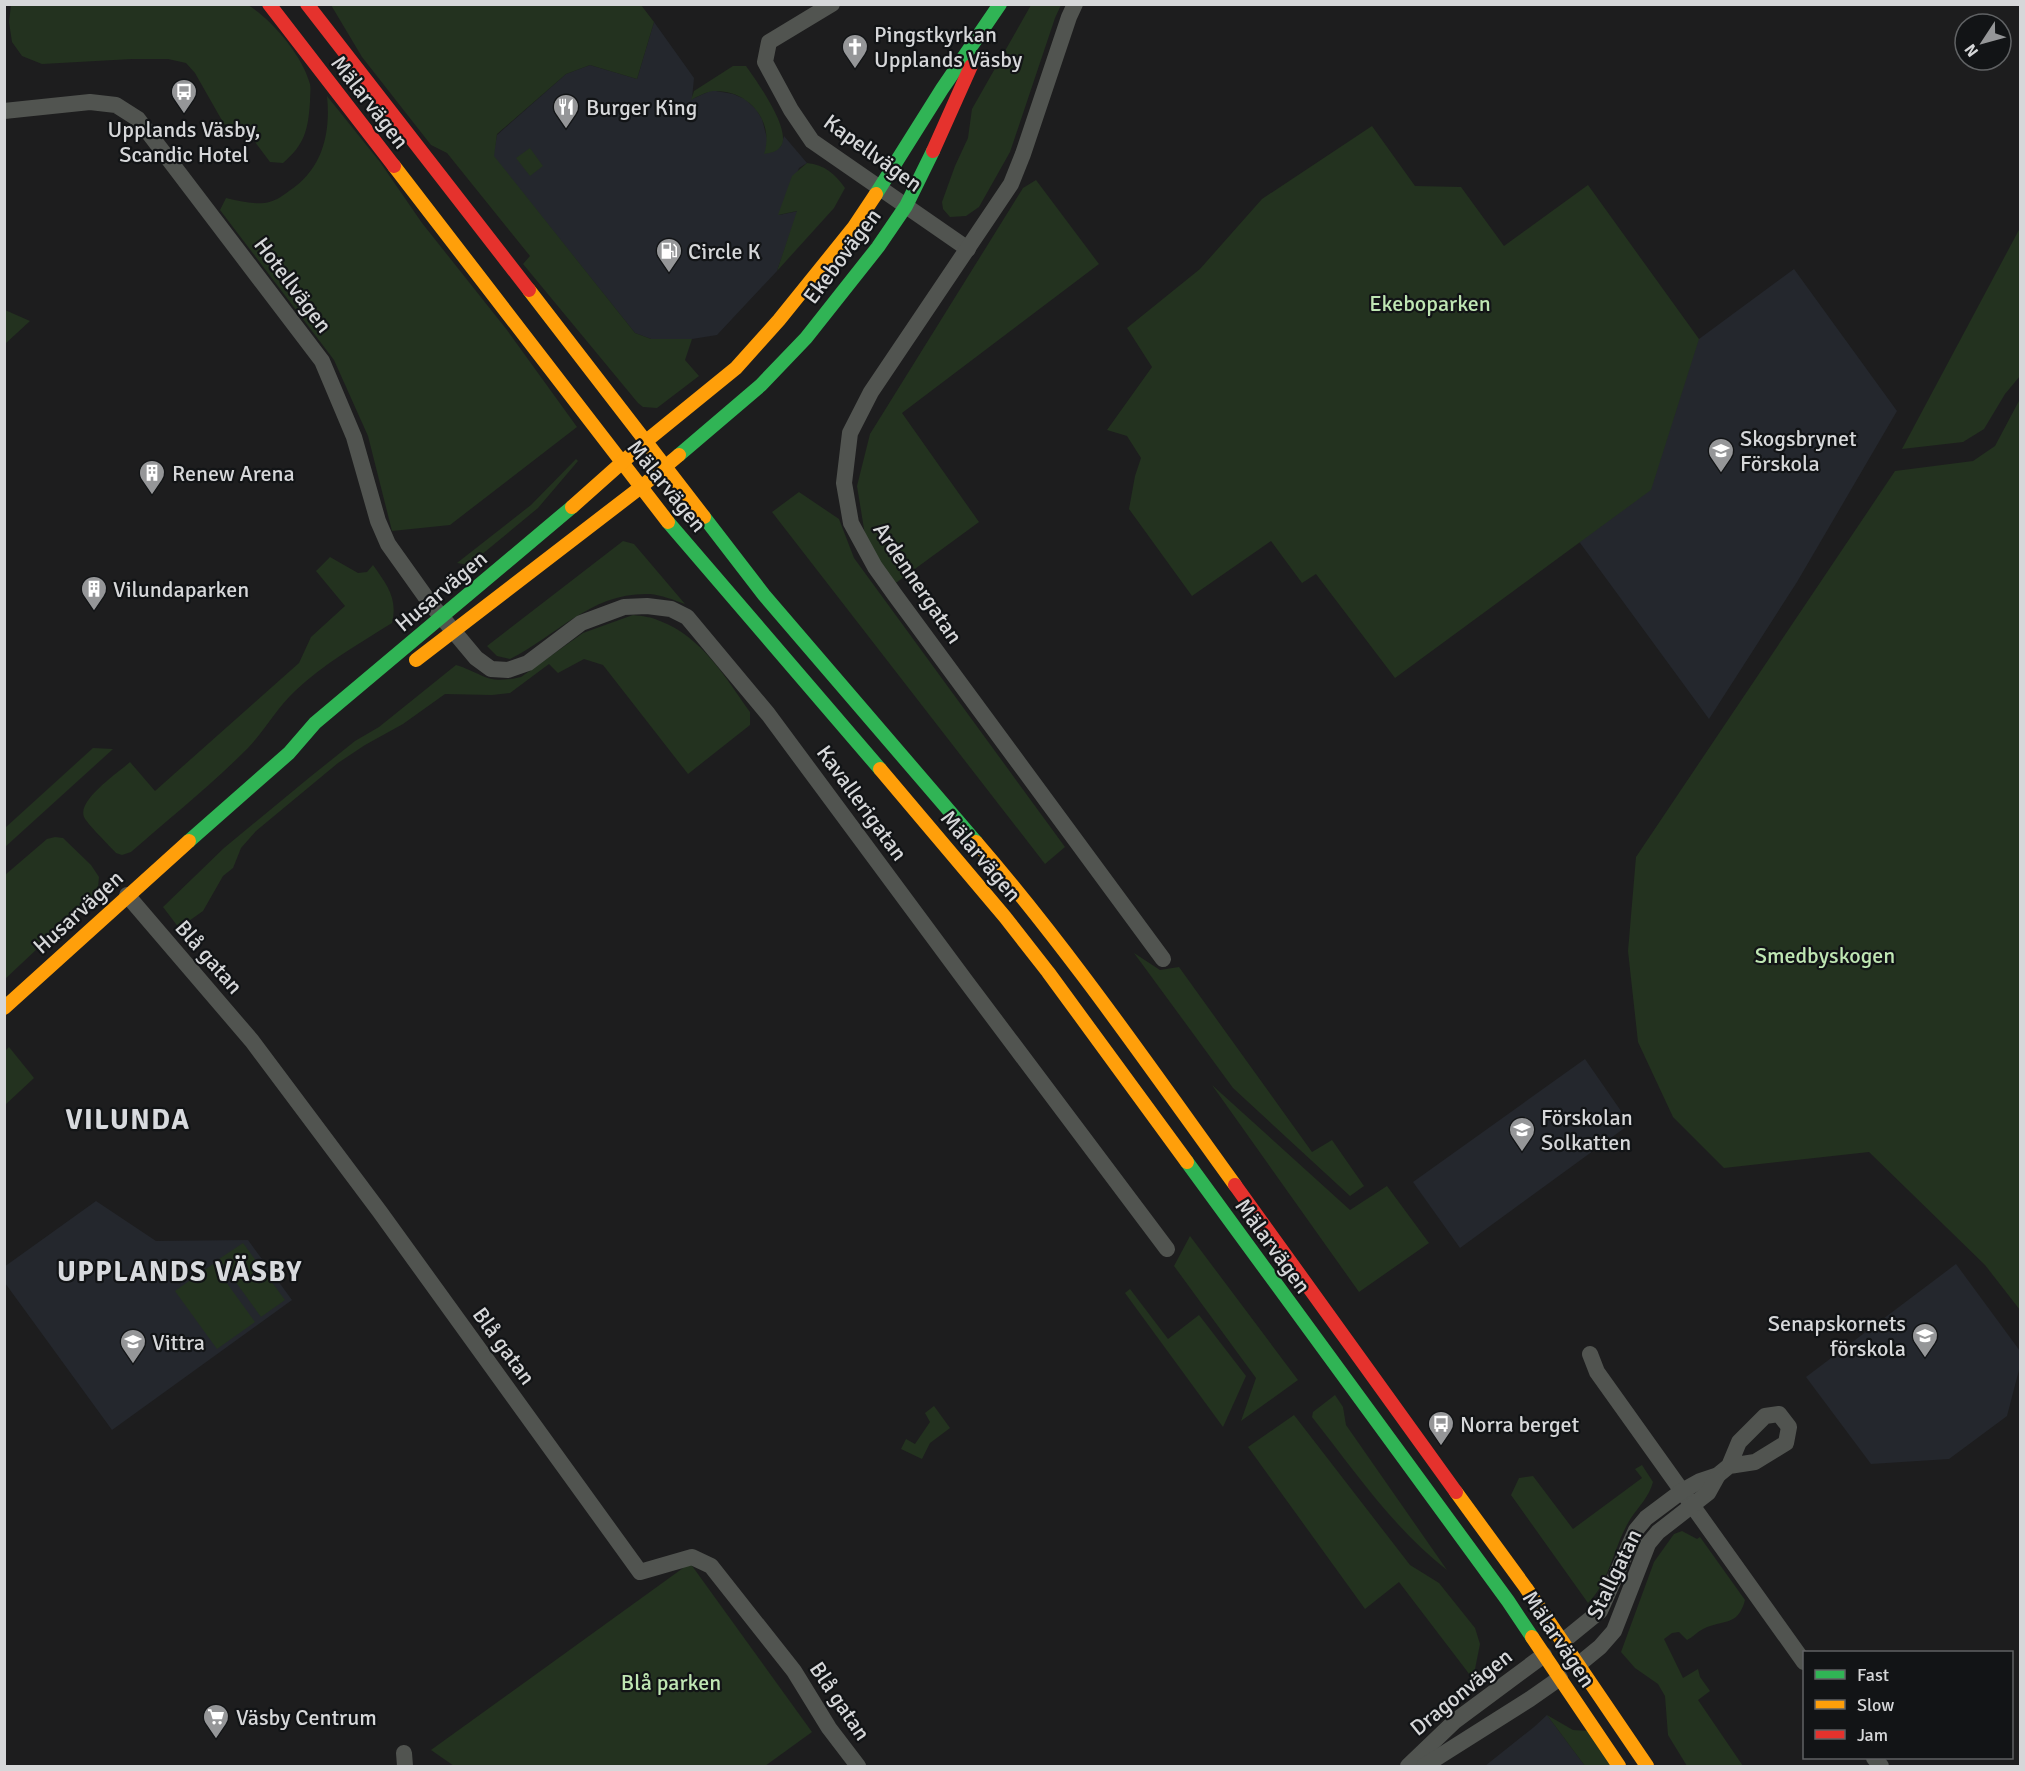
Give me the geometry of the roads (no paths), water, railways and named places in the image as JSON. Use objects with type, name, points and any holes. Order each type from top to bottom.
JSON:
[{"type":"main road","name":"Mälarvägen","points":[[269,4],[686,544],[766,635],[1019,935],[1508,1601],[1619,1767]]},
{"type":"main road","name":"Mälarvägen","points":[[307,4],[764,595],[1026,900],[1069,956],[1526,1588],[1647,1767]]},
{"type":"main road","name":"Ekebovägen","points":[[621,462],[736,368],[794,301],[854,227],[942,89],[1000,4]]},
{"type":"main road","name":"Ekebovägen","points":[[641,488],[761,385],[806,338],[878,247],[906,206],[949,117],[989,22]]},
{"type":"main road","name":"Husarvägen","points":[[4,1008],[127,895],[289,753],[315,723],[594,489],[621,462]]},
{"type":"main road","name":"Husarvägen","points":[[409,666],[641,488]]},
{"type":"main road","name":"Husarvägen","points":[[289,753],[330,728]]},
{"type":"main road","points":[[1544,1655],[1562,1642]]},
{"type":"main road","points":[[1560,1678],[1578,1665]]},
{"type":"street","name":"Kapellvägen","points":[[832,4],[769,42],[765,62],[791,110],[812,141],[968,249]]},
{"type":"street","name":"Ardennergatan","points":[[1075,4],[1011,184],[871,392],[850,433],[844,483],[851,523],[875,567],[1163,959]]},
{"type":"street","name":"Hotellvägen","points":[[4,111],[90,102],[116,105],[138,119],[322,361],[354,437],[378,521],[388,544],[442,617]]},
{"type":"street","name":"Kavallerigatan","points":[[442,617],[476,658],[491,669],[508,670],[528,663],[581,622],[624,607],[647,606],[671,609],[687,617],[768,714],[1167,1249]]},
{"type":"street","name":"Blå gatan","points":[[127,895],[252,1041],[380,1212],[640,1572],[692,1557],[711,1566],[794,1671],[829,1728],[858,1767]]},
{"type":"street","points":[[1590,1354],[1597,1372],[1803,1661]]},
{"type":"street","name":"Stallgatan","points":[[1562,1642],[1600,1611],[1636,1530],[1646,1518],[1682,1491],[1723,1470],[1708,1493],[1658,1532],[1648,1544],[1614,1631],[1600,1647],[1578,1665]]},
{"type":"street","name":"Dragonvägen","points":[[1408,1767],[1455,1721],[1544,1655]]},
{"type":"street","name":"Dragonvägen","points":[[1424,1767],[1560,1678]]},
{"type":"place","name":"Pingstkyrkan Upplands Väsby","points":[[855,70]]},
{"type":"place","name":"Upplands Väsby, Scandic Hotel","points":[[184,115]]},
{"type":"place","name":"Burger King","points":[[566,130]]},
{"type":"place","name":"Circle K","points":[[669,274]]},
{"type":"place","name":"Skogsbrynet Förskola","points":[[1721,474]]},
{"type":"place","name":"Renew Arena","points":[[152,496]]},
{"type":"place","name":"Vilundaparken","points":[[94,612]]},
{"type":"place","name":"Förskolan Solkatten","points":[[1522,1153]]},
{"type":"place","name":"Senapskornets förskola","points":[[1925,1359]]},
{"type":"place","name":"Vittra","points":[[133,1365]]},
{"type":"place","name":"Norra berget","points":[[1441,1447]]},
{"type":"place","name":"Väsby Centrum","points":[[216,1740]]},
{"type":"district","name":"VILUNDA","points":[[128,1120]]},
{"type":"district","name":"UPPLANDS VÄSBY","points":[[180,1272]]},
{"type":"park label","name":"Ekeboparken","points":[[1430,303]]},
{"type":"park label","name":"Smedbyskogen","points":[[1825,955]]},
{"type":"park label","name":"Blå parken","points":[[671,1682]]}]
